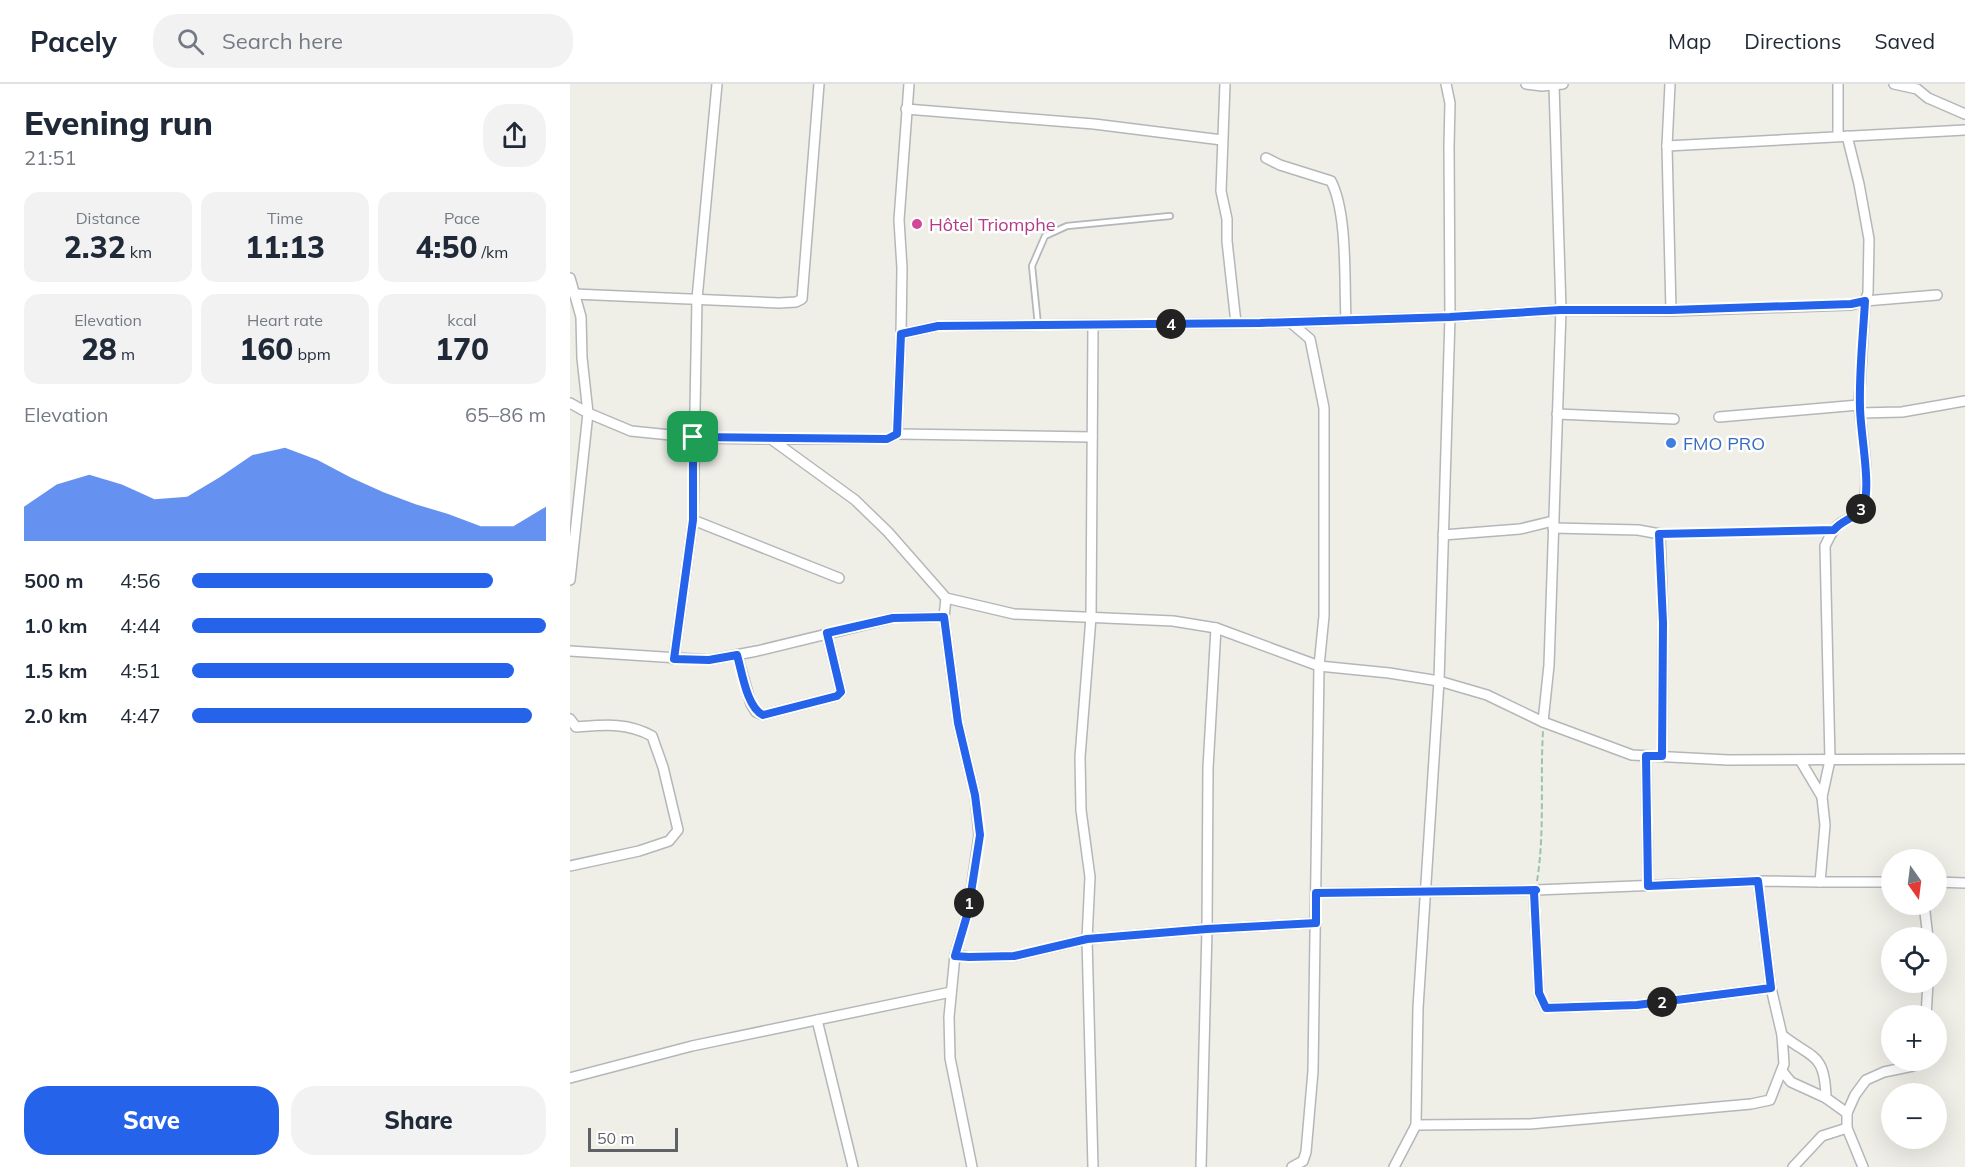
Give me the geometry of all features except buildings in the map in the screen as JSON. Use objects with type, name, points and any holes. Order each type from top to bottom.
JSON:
[{"type":"street","points":[[674,659],[693,520],[697,299],[717,84]]},
{"type":"street","points":[[574,294],[779,303],[796,302],[802,299],[819,84]]},
{"type":"street","points":[[897,434],[902,268],[899,220],[909,84]]},
{"type":"street","points":[[1225,84],[1221,191],[1227,219],[1227,241],[1236,323]]},
{"type":"street","points":[[1394,1167],[1416,1125],[1418,1008],[1439,681],[1450,317],[1450,103],[1446,84]]},
{"type":"street","points":[[1526,84],[1542,86],[1558,84],[1560,310],[1549,665],[1543,722]]},
{"type":"street","points":[[1670,84],[1667,146],[1671,310]]},
{"type":"street","points":[[1820,882],[1825,825],[1822,797],[1830,760],[1825,546],[1838,525],[1857,514],[1864,503],[1866,484],[1860,409],[1865,301],[1868,293],[1869,239],[1859,184],[1843,136],[1838,84]]},
{"type":"street","points":[[1894,84],[1917,87],[1928,98],[1965,114]]},
{"type":"street","points":[[906,109],[1094,124],[1222,140]]},
{"type":"street","points":[[1667,146],[1965,130]]},
{"type":"street","points":[[1266,158],[1280,165],[1331,181],[1338,195],[1342,224],[1346,320]]},
{"type":"street","points":[[570,278],[580,317],[588,413],[570,580]]},
{"type":"street","points":[[901,334],[938,326],[1290,322],[1450,317],[1560,310],[1671,310],[1851,304],[1938,296]]},
{"type":"street","points":[[1290,322],[1310,339],[1324,408],[1323,616],[1318,666],[1313,1071],[1306,1152],[1303,1161],[1292,1167]]},
{"type":"street","points":[[1093,1167],[1087,939],[1090,878],[1082,810],[1080,757],[1091,617],[1094,325]]},
{"type":"street","points":[[1719,417],[1860,409],[1902,412],[1965,401]]},
{"type":"street","points":[[570,403],[631,431],[693,437],[887,439],[897,434],[1092,437]]},
{"type":"street","points":[[1557,414],[1674,419]]},
{"type":"street","points":[[771,439],[855,500],[888,532],[946,598],[1014,614],[1173,621],[1216,628],[1318,666],[1439,681],[1487,695],[1543,722],[1632,755],[1728,760],[1965,759]]},
{"type":"street","points":[[693,520],[839,578]]},
{"type":"street","points":[[1443,535],[1553,525],[1638,530],[1659,534],[1663,623],[1662,756]]},
{"type":"street","points":[[946,598],[944,617],[958,723],[975,795],[980,835],[968,912],[955,956],[949,1017],[950,1058],[972,1167]]},
{"type":"street","points":[[570,651],[709,660],[893,618],[944,617]]},
{"type":"street","points":[[1200,1167],[1207,929],[1208,768],[1216,628]]},
{"type":"street","points":[[737,655],[751,704],[756,712],[763,715],[837,696],[841,692],[827,633]]},
{"type":"street","points":[[570,866],[639,851],[669,841],[678,830],[663,766],[652,736],[637,727],[572,725]]},
{"type":"street","points":[[1646,756],[1648,886]]},
{"type":"street","points":[[1800,760],[1822,797]]},
{"type":"street","points":[[1316,893],[1536,890],[1758,881],[1881,882]]},
{"type":"street","points":[[1416,1125],[1530,1124],[1752,1104],[1770,1100],[1784,1064],[1782,1035],[1771,988],[1758,881]]},
{"type":"street","points":[[1947,882],[1965,883]]},
{"type":"street","points":[[1536,890],[1534,892],[1539,993],[1546,1008],[1637,1005],[1771,988]]},
{"type":"street","points":[[955,956],[1014,956],[1087,939],[1316,923]]},
{"type":"street","points":[[570,1078],[692,1046],[951,993]]},
{"type":"street","points":[[817,1020],[853,1167]]},
{"type":"street","points":[[1782,1035],[1809,1052],[1822,1067],[1826,1077],[1826,1098]]},
{"type":"street","points":[[1782,1071],[1791,1082],[1826,1098],[1846,1113]]},
{"type":"street","points":[[1863,1167],[1847,1128],[1846,1113],[1866,1080],[1889,1071]]},
{"type":"street","points":[[1793,1167],[1822,1136],[1847,1128]]},
{"type":"lane","points":[[1038,325],[1032,266],[1045,236],[1066,226],[1170,216]]},
{"type":"path","points":[[1659,534],[1834,530]]},
{"type":"path","points":[[1536,890],[1542,829],[1543,722]]},
{"type":"place","name":"Hôtel Triomphe","points":[[917,224]]},
{"type":"place","name":"FMO PRO","points":[[1671,443]]},
{"type":"route","points":[[1865,301],[1860,405],[1866,484],[1864,503],[1857,514],[1838,525],[1834,530],[1659,534],[1663,623],[1662,756],[1646,756],[1648,886],[1758,881],[1771,988],[1637,1005],[1546,1008],[1539,993],[1534,892],[1536,890],[1316,893],[1316,923],[1087,939],[1014,956],[955,956],[968,912],[980,835],[975,795],[958,723],[944,617],[893,618],[827,633],[841,692],[837,696],[763,715],[756,712],[751,704],[737,655],[709,660],[674,659],[693,520],[693,437],[887,439],[897,434],[901,334],[938,326],[1290,322],[1450,317],[1560,310],[1671,310],[1851,304],[1865,301]]}]
